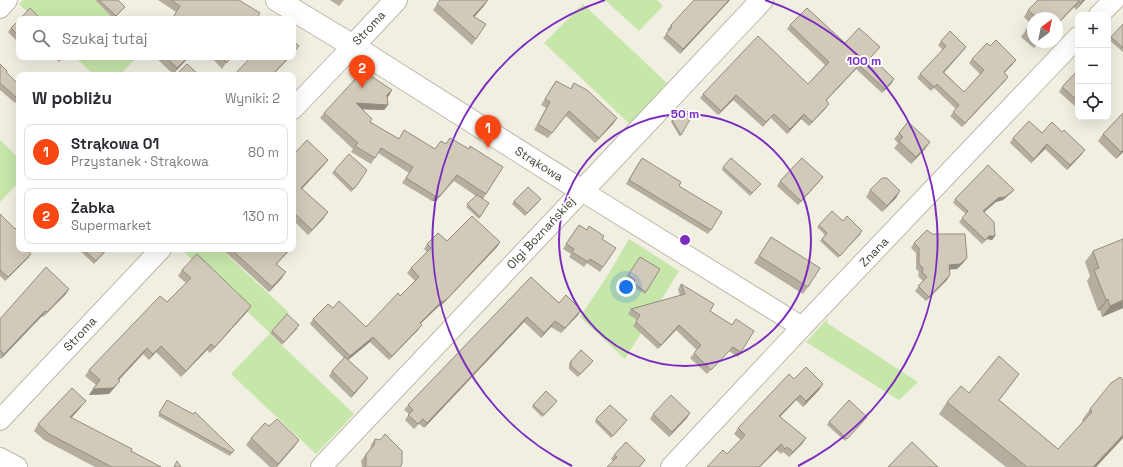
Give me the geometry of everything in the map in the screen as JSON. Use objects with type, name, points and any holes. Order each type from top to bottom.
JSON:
[{"type":"street","points":[[0,8],[7,0]]},
{"type":"street","name":"Strąkowa","points":[[277,0],[802,327]]},
{"type":"street","name":"Stroma","points":[[296,106],[396,0]]},
{"type":"street","name":"Olgi Boznańskiej","points":[[321,467],[762,0]]},
{"type":"street","points":[[1102,12],[1114,0]]},
{"type":"street","name":"Znana","points":[[671,467],[802,327],[1075,41]]},
{"type":"street","name":"Stroma","points":[[0,420],[158,252]]},
{"type":"street","points":[[0,458],[17,467]]},
{"type":"green space","points":[[23,0],[95,0],[112,16],[31,16],[19,4]]},
{"type":"green space","points":[[605,0],[657,0],[663,6],[639,31]]},
{"type":"green space","points":[[583,4],[667,83],[630,124],[544,43]]},
{"type":"green space","points":[[78,60],[134,60],[123,72],[91,72]]},
{"type":"green space","points":[[0,140],[16,155],[16,185],[0,202]]},
{"type":"green space","points":[[629,239],[679,271],[625,359],[580,317],[608,275]]},
{"type":"green space","points":[[224,252],[289,313],[270,334],[354,414],[316,454],[231,374],[270,333],[185,253]]},
{"type":"green space","points":[[828,318],[827,323],[918,382],[899,400],[806,342]]},
{"type":"building","points":[[99,0],[118,0],[125,7],[116,16]]},
{"type":"building","points":[[171,0],[239,0],[260,13],[258,16],[174,16],[180,6]]},
{"type":"building","points":[[440,0],[488,0],[473,16],[486,24],[476,39],[437,4]]},
{"type":"building","points":[[694,0],[729,0],[683,49],[666,34],[672,27],[671,25]]},
{"type":"building","points":[[1038,0],[1083,0],[1081,3],[1079,1],[1063,18],[1063,12],[1030,12],[1028,10]]},
{"type":"building","points":[[30,8],[38,16],[23,16]]},
{"type":"building","points":[[807,8],[845,43],[859,28],[880,47],[871,57],[894,79],[885,89],[859,65],[826,100],[829,104],[812,122],[804,114],[790,129],[774,114],[766,122],[736,95],[721,111],[703,94],[758,36],[808,84],[829,62],[790,25]]},
{"type":"building","points":[[16,23],[16,33],[11,28]]},
{"type":"building","points":[[1123,24],[1123,48],[1111,37]]},
{"type":"building","points":[[950,31],[966,47],[943,72],[964,92],[984,70],[972,59],[987,43],[990,46],[996,40],[1016,60],[1004,72],[1008,77],[965,123],[953,112],[959,105],[937,84],[934,87],[920,74],[946,46],[941,41]]},
{"type":"building","points":[[169,60],[185,60],[177,68]]},
{"type":"building","points":[[248,60],[286,60],[275,72],[237,72]]},
{"type":"building","points":[[0,64],[16,82],[16,97],[0,83]]},
{"type":"building","points":[[187,64],[196,72],[179,72]]},
{"type":"building","points":[[1075,73],[1075,98],[1062,87]]},
{"type":"building","points":[[358,76],[371,76],[392,90],[387,95],[388,105],[356,103],[372,119],[370,122],[399,139],[404,130],[435,149],[441,141],[446,144],[450,138],[469,149],[470,146],[503,167],[486,194],[457,175],[440,196],[435,196],[406,178],[413,167],[381,148],[375,158],[355,146],[358,143],[324,113]]},
{"type":"building","points":[[556,81],[571,89],[574,83],[587,90],[617,118],[599,138],[569,111],[552,133],[538,124],[550,102],[545,99]]},
{"type":"building","points":[[684,108],[692,116],[681,135],[672,120]]},
{"type":"building","points":[[1123,113],[1123,150],[1121,152],[1103,134]]},
{"type":"building","points":[[1029,121],[1042,133],[1052,122],[1062,132],[1064,130],[1085,150],[1070,165],[1047,144],[1034,159],[1013,138]]},
{"type":"building","points":[[908,122],[930,142],[916,157],[899,141],[903,137],[899,133]]},
{"type":"building","points":[[307,140],[328,160],[301,188],[328,212],[312,230],[296,215],[296,152]]},
{"type":"building","points":[[349,154],[367,170],[353,189],[334,171]]},
{"type":"building","points":[[642,158],[681,182],[679,186],[722,212],[711,230],[629,180]]},
{"type":"building","points":[[731,158],[761,184],[752,193],[723,167]]},
{"type":"building","points":[[802,158],[823,177],[801,201],[780,181]]},
{"type":"building","points":[[988,165],[1014,190],[1005,197],[998,198],[983,211],[994,222],[995,236],[989,236],[985,240],[962,218],[968,211],[955,199]]},
{"type":"building","points":[[882,178],[887,178],[900,191],[887,206],[870,190]]},
{"type":"building","points":[[528,187],[541,199],[527,213],[514,201]]},
{"type":"building","points":[[477,195],[489,203],[480,217],[467,204]]},
{"type":"building","points":[[832,211],[843,221],[847,216],[862,231],[840,256],[822,239],[827,233],[819,225]]},
{"type":"building","points":[[0,214],[15,229],[16,228],[16,252],[29,252],[31,254],[8,277],[0,270]]},
{"type":"building","points":[[472,216],[500,242],[448,298],[443,302],[442,301],[420,323],[422,325],[392,356],[373,337],[350,356],[313,319],[328,304],[333,308],[339,301],[366,327],[398,293],[400,296],[419,277],[411,268],[431,248],[427,244],[438,233],[447,241]]},
{"type":"building","points":[[579,225],[587,230],[589,226],[604,236],[602,239],[616,248],[603,267],[590,259],[588,262],[572,252],[574,249],[566,244]]},
{"type":"building","points":[[927,230],[932,234],[965,234],[967,258],[960,264],[949,265],[950,275],[929,297],[918,286],[927,277],[922,272],[923,268],[919,264],[919,248],[914,243]]},
{"type":"building","points":[[771,237],[820,268],[808,287],[759,256]]},
{"type":"building","points":[[1123,239],[1123,300],[1110,306],[1108,299],[1106,300],[1094,270],[1099,268],[1093,251]]},
{"type":"building","points":[[86,252],[104,252],[96,261]]},
{"type":"building","points":[[234,252],[287,252],[276,264],[286,272],[272,287]]},
{"type":"building","points":[[197,254],[251,306],[215,347],[211,344],[186,371],[161,346],[153,354],[147,348],[118,379],[120,381],[113,388],[93,389],[100,380],[89,370],[160,296],[167,302],[191,278],[182,270]]},
{"type":"building","points":[[640,257],[660,269],[646,292],[633,283],[635,280],[628,275]]},
{"type":"building","points":[[46,267],[69,289],[47,312],[45,311],[4,354],[0,350],[0,319]]},
{"type":"building","points":[[531,277],[559,303],[566,295],[581,310],[565,328],[555,321],[544,333],[527,317],[427,423],[423,419],[418,424],[408,415],[413,410],[408,405]]},
{"type":"building","points":[[681,284],[714,304],[710,311],[732,325],[736,319],[754,331],[741,352],[733,347],[711,370],[694,353],[701,345],[679,325],[661,345],[636,322],[640,315],[631,309],[685,294]]},
{"type":"building","points":[[287,314],[299,325],[284,342],[272,331]]},
{"type":"building","points":[[581,350],[593,361],[580,374],[571,366],[571,361]]},
{"type":"building","points":[[999,356],[1019,374],[999,400],[1058,449],[1092,412],[1090,409],[1111,383],[1120,377],[1123,380],[1123,435],[1093,467],[1027,467],[947,402],[961,386],[969,393]]},
{"type":"building","points":[[345,357],[368,378],[354,393],[332,371]]},
{"type":"building","points":[[806,367],[823,384],[806,401],[800,395],[779,416],[806,438],[793,452],[787,447],[785,449],[781,444],[759,467],[707,467],[723,450],[727,454],[745,435],[738,428],[789,374],[794,379]]},
{"type":"building","points":[[72,388],[86,401],[70,417],[132,449],[131,451],[161,467],[112,467],[49,434],[38,424]]},
{"type":"building","points":[[546,391],[557,401],[544,415],[533,405]]},
{"type":"building","points":[[671,395],[690,413],[672,432],[653,414]]},
{"type":"building","points":[[167,400],[193,414],[195,412],[234,450],[232,453],[159,413]]},
{"type":"building","points":[[849,400],[867,417],[847,439],[829,422]]},
{"type":"building","points":[[610,405],[627,420],[613,436],[596,419]]},
{"type":"building","points":[[277,419],[299,440],[278,464],[251,438],[265,423],[269,426]]},
{"type":"building","points":[[385,434],[402,451],[402,464],[400,467],[365,467],[366,454],[374,445],[375,439],[380,440]]},
{"type":"building","points":[[626,442],[645,460],[639,467],[607,467],[617,457],[614,455]]},
{"type":"building","points":[[912,442],[938,467],[888,467]]},
{"type":"building","points":[[177,461],[181,467],[174,467]]},
{"type":"place","name":"Żabka","points":[[362,88]]},
{"type":"place","name":"Strąkowa 01","points":[[488,148]]}]
